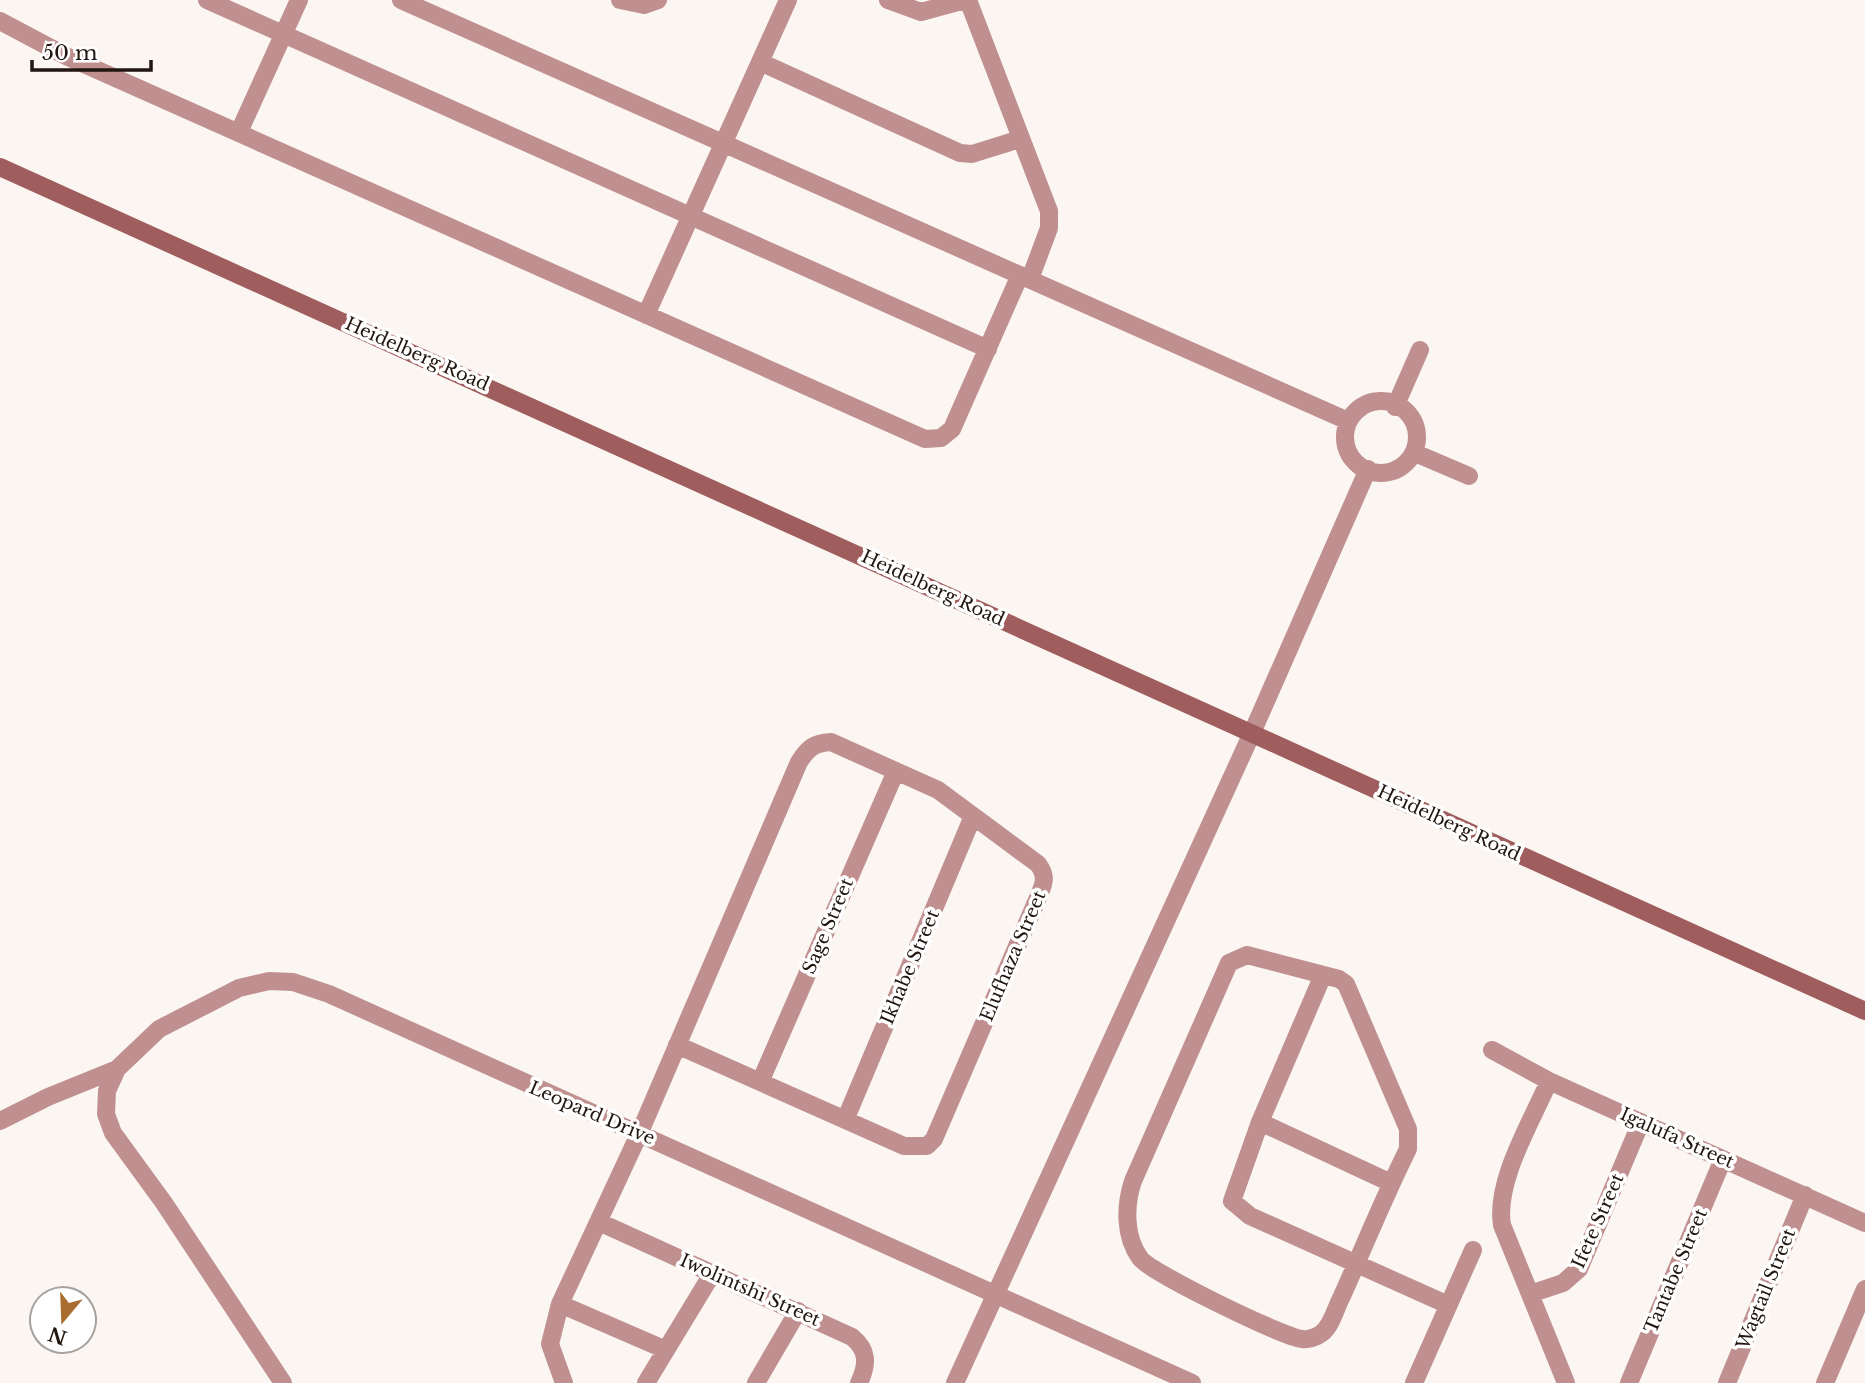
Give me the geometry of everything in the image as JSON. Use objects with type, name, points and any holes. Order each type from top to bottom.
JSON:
[{"type":"main road","name":"Heidelberg Road","points":[[0,167],[1865,1011]]},
{"type":"street","points":[[207,0],[988,349]]},
{"type":"street","points":[[239,132],[299,0]]},
{"type":"street","points":[[401,0],[1348,421]]},
{"type":"street","points":[[621,0],[644,5],[658,0]]},
{"type":"street","points":[[646,315],[788,0]]},
{"type":"street","points":[[0,22],[66,56],[925,439],[941,438],[952,429],[988,349],[1049,228],[1049,211],[966,0],[921,12],[888,0]]},
{"type":"street","points":[[760,62],[960,153],[972,154],[1020,139]]},
{"type":"street","points":[[1395,407],[1420,350]]},
{"type":"street","points":[[1380,401],[1406,411],[1414,423],[1418,437],[1415,453],[1402,467],[1388,472],[1368,469],[1353,460],[1345,449],[1343,431],[1348,421],[1352,412],[1380,401]]},
{"type":"street","points":[[1415,453],[1469,477]]},
{"type":"street","points":[[955,1383],[1252,733],[1368,469]]},
{"type":"street","name":"Elufhaza Street","points":[[640,1132],[677,1045],[807,749],[817,743],[831,742],[938,790],[1038,864],[1044,872],[1045,881],[1040,893],[934,1139],[927,1146],[911,1148],[677,1045]]},
{"type":"street","name":"Sage Street","points":[[761,1080],[895,771]]},
{"type":"street","name":"Ikhabe Street","points":[[846,1118],[973,816]]},
{"type":"street","points":[[1247,955],[1339,979],[1352,992],[1401,1108],[1410,1140],[1391,1183],[1357,1264],[1327,1328],[1321,1335],[1302,1339],[1149,1267],[1134,1248],[1127,1214],[1133,1181],[1229,963],[1247,955]]},
{"type":"street","points":[[1323,975],[1260,1122],[1231,1201],[1250,1216],[1447,1304]]},
{"type":"street","name":"Leopard Drive","points":[[0,1121],[117,1069],[159,1029],[239,988],[269,981],[293,982],[329,994],[640,1132],[1192,1383]]},
{"type":"street","name":"Igalufa Street","points":[[1492,1050],[1549,1082],[1865,1223]]},
{"type":"street","points":[[117,1069],[107,1091],[106,1114],[113,1133],[164,1203],[283,1383]]},
{"type":"street","points":[[1549,1082],[1503,1188],[1499,1209],[1502,1225],[1566,1383]]},
{"type":"street","points":[[1260,1122],[1391,1183]]},
{"type":"street","name":"Ifete Street","points":[[1530,1294],[1563,1283],[1579,1269],[1641,1122]]},
{"type":"street","points":[[564,1383],[550,1344],[560,1304],[640,1132]]},
{"type":"street","name":"Tantabe Street","points":[[1629,1383],[1723,1159]]},
{"type":"street","name":"Wagtail Street","points":[[1727,1383],[1805,1195]]},
{"type":"street","name":"Iwolintshi Street","points":[[599,1222],[852,1336],[862,1345],[866,1363],[859,1383]]},
{"type":"street","points":[[1414,1383],[1447,1304],[1474,1250]]},
{"type":"street","points":[[646,1383],[712,1274]]},
{"type":"street","points":[[1825,1383],[1865,1289]]},
{"type":"street","points":[[560,1304],[666,1350]]},
{"type":"street","points":[[756,1383],[798,1311]]}]
